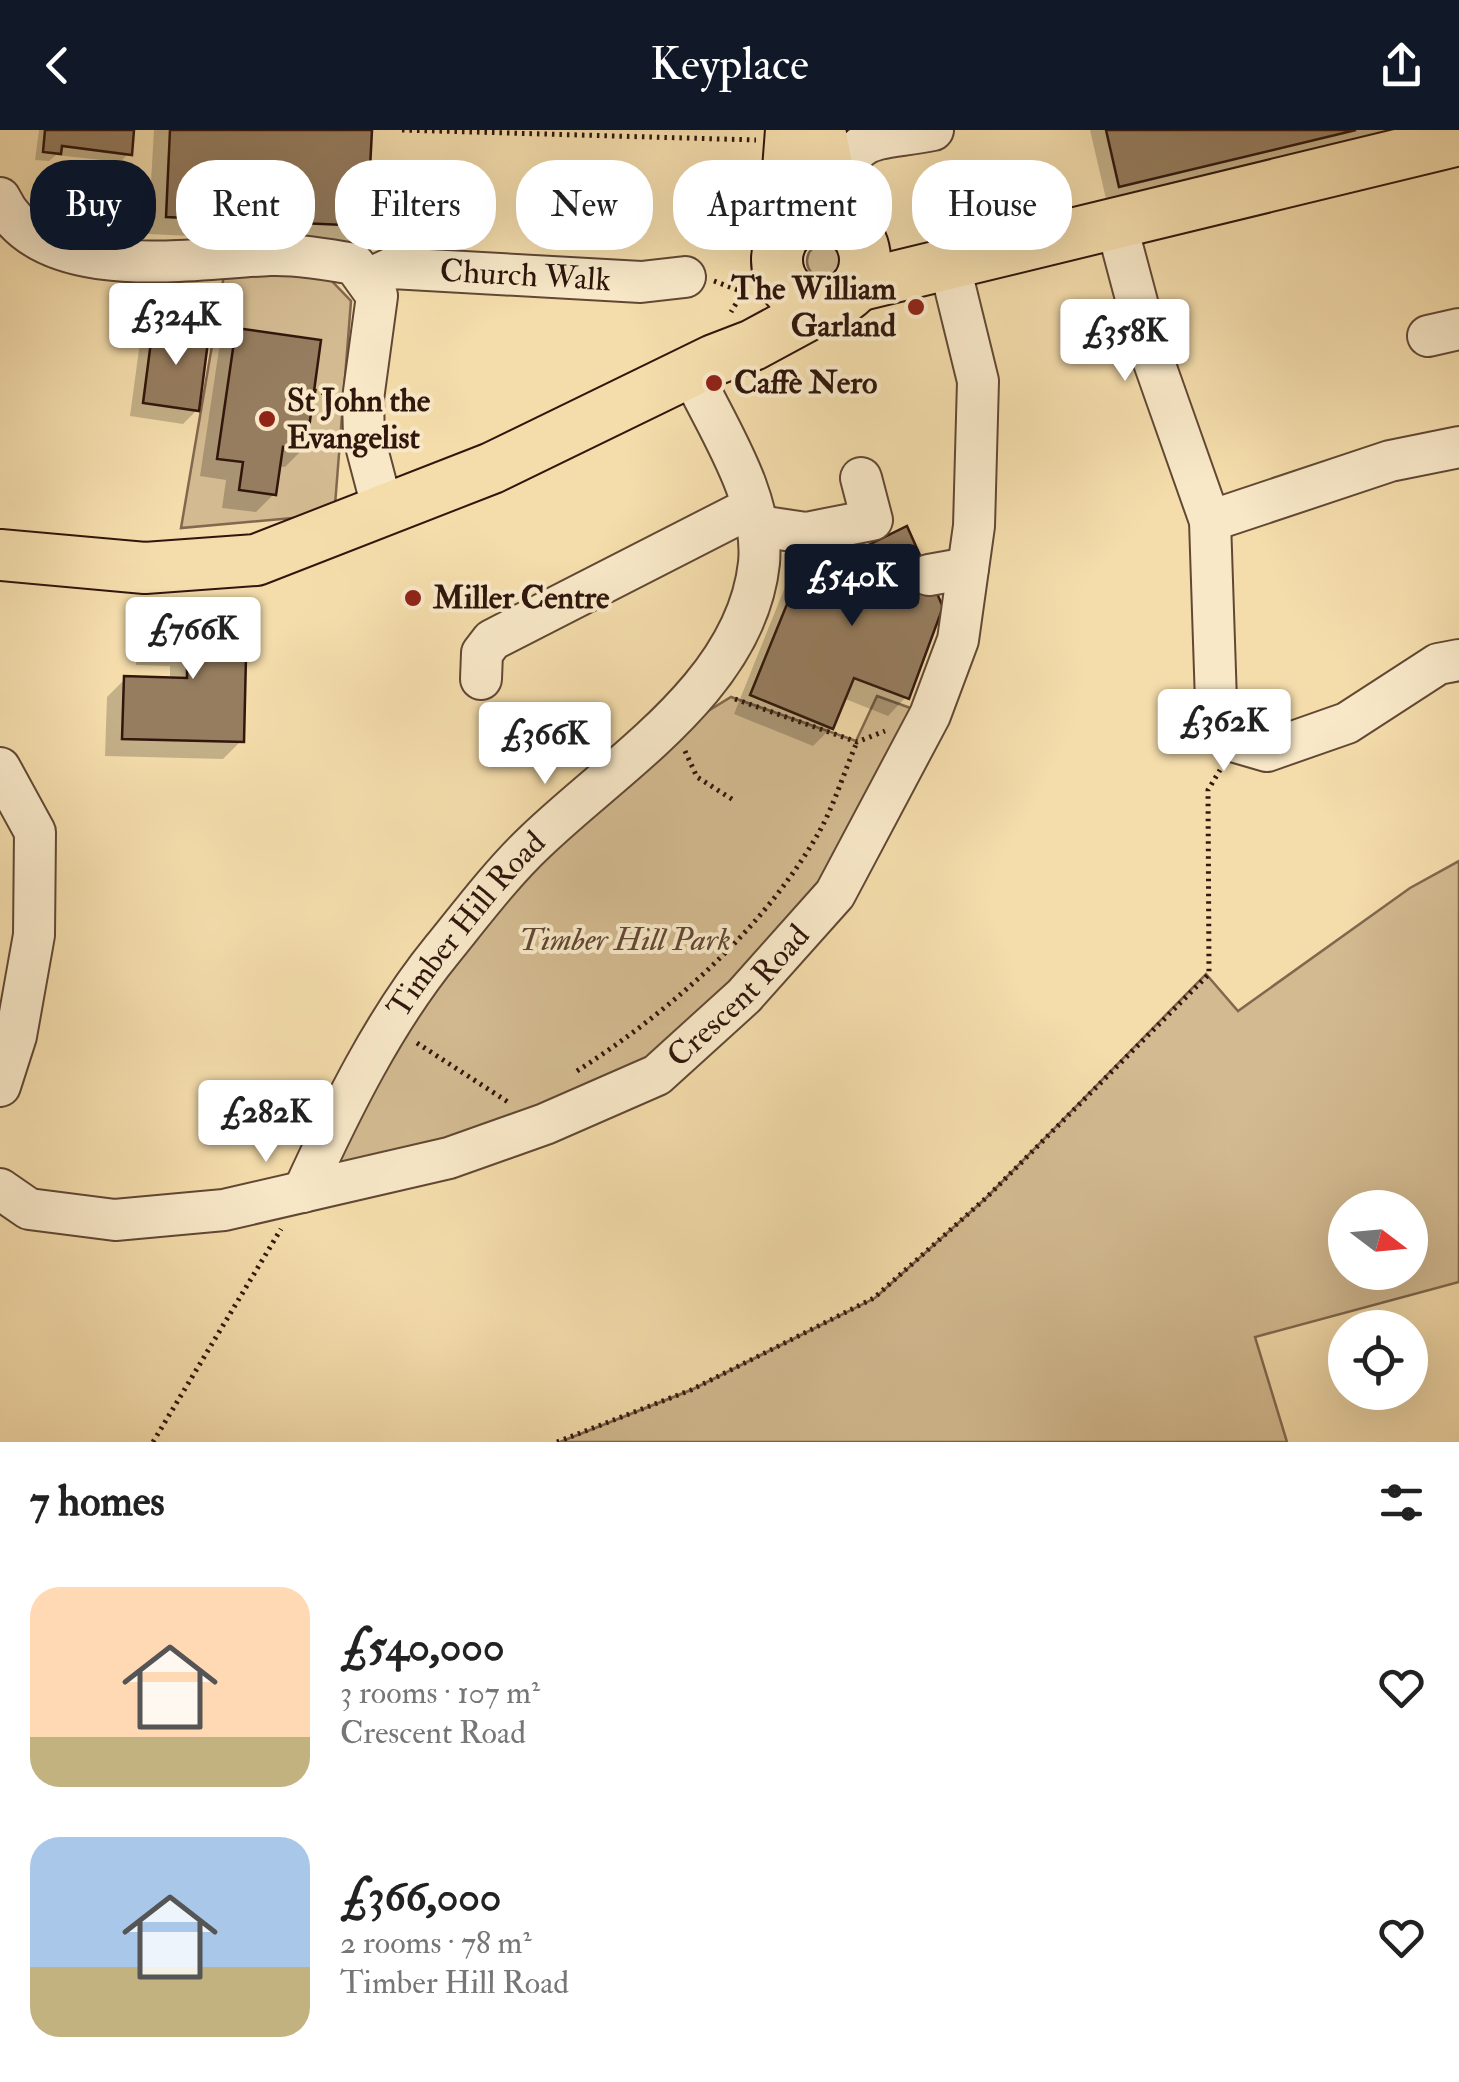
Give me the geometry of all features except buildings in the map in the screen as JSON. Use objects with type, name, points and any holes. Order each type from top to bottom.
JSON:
[{"type":"main road","points":[[780,250],[778,274],[795,297],[842,295],[964,261],[1459,140]]},
{"type":"main road","points":[[892,238],[964,261]]},
{"type":"main road","points":[[715,354],[762,294],[779,250]]},
{"type":"main road","points":[[0,555],[145,568],[256,560],[384,514],[715,354],[753,346],[842,295],[864,250]]},
{"type":"street","points":[[846,160],[865,139],[933,130]]},
{"type":"street","points":[[0,198],[27,229],[59,249],[107,260],[180,262],[274,255],[354,264],[377,296],[363,399],[364,438],[384,514]]},
{"type":"street","points":[[1116,224],[1150,351],[1210,522],[1216,702],[1236,742],[1266,751],[1347,723],[1438,664],[1459,660]]},
{"type":"street","name":"Crescent Road","points":[[0,1189],[28,1209],[115,1220],[224,1210],[449,1158],[545,1124],[657,1075],[744,996],[835,894],[930,715],[958,640],[974,526],[978,381],[964,261]]},
{"type":"street","name":"Church Walk","points":[[368,279],[392,268],[640,282],[685,277]]},
{"type":"street","name":"Timber Hill Road","points":[[303,1192],[347,1098],[439,954],[534,842],[644,747],[703,683],[747,610],[758,564],[755,516],[715,354]]},
{"type":"street","points":[[1210,522],[1390,461],[1459,447]]},
{"type":"street","points":[[481,680],[482,653],[492,640],[755,516],[806,533],[872,520],[860,478]]},
{"type":"street","points":[[929,575],[968,568]]},
{"type":"street","points":[[0,768],[14,820],[35,832],[34,935],[16,1036],[0,1086]]},
{"type":"path","points":[[402,130],[740,137],[774,144],[774,161],[800,140]]},
{"type":"path","points":[[685,277],[715,281],[743,292],[715,354]]},
{"type":"path","points":[[314,390],[335,395]]},
{"type":"path","points":[[703,683],[731,698],[857,742],[930,715]]},
{"type":"path","points":[[680,739],[697,777],[735,801]]},
{"type":"path","points":[[566,1078],[652,1023],[788,881],[820,832],[857,742]]},
{"type":"path","points":[[557,1442],[691,1390],[874,1298],[986,1198],[1209,974],[1208,790],[1236,742]]},
{"type":"path","points":[[409,1037],[506,1103],[517,1099]]},
{"type":"path","points":[[153,1442],[303,1192]]},
{"type":"green space","points":[[811,250],[837,250],[840,268],[831,277],[817,277],[808,268]]},
{"type":"green space","points":[[225,269],[324,273],[351,301],[335,505],[304,517],[181,528]]},
{"type":"green space","name":"Timber Hill Park","points":[[877,696],[930,715],[835,894],[657,1075],[303,1192],[440,981],[510,887],[687,724],[731,697],[856,741]]},
{"type":"green space","points":[[1459,861],[1459,1282],[1355,1310],[1328,1310],[1328,1317],[1255,1337],[1287,1442],[560,1442],[691,1390],[875,1298],[986,1198],[1206,974],[1238,1011],[1410,888]]},
{"type":"place","name":"The William Garland","points":[[916,307]]},
{"type":"place","name":"Caffè Nero","points":[[714,383]]},
{"type":"place","name":"St John the Evangelist","points":[[267,419]]},
{"type":"place","name":"Miller Centre","points":[[413,598]]}]
